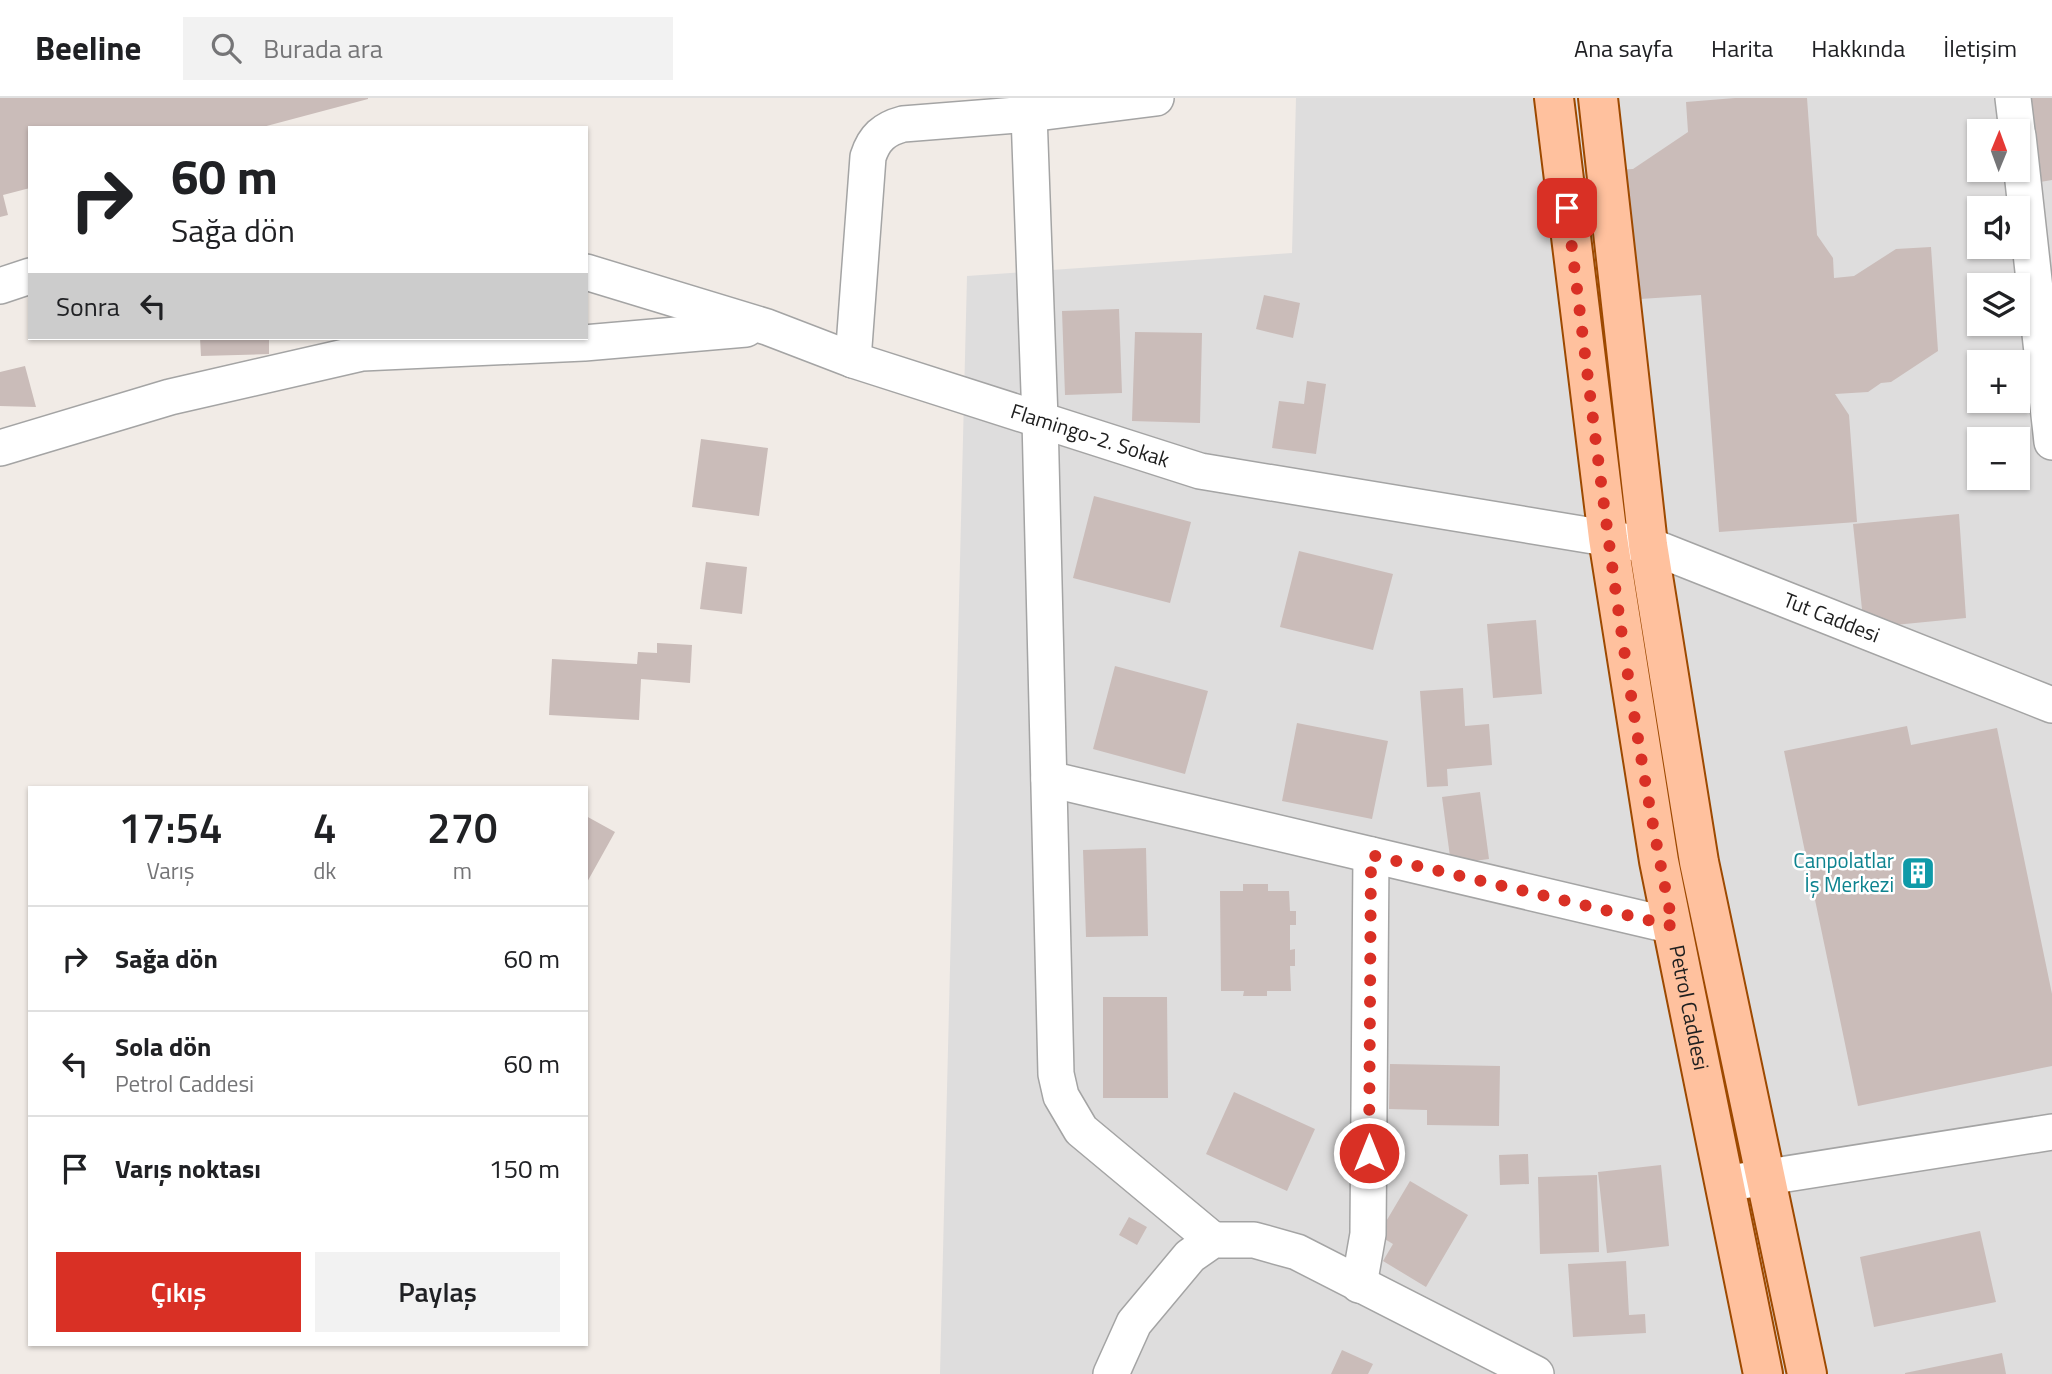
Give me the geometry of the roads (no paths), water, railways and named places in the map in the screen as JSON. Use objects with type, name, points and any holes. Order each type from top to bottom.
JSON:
[{"type":"main road","name":"Petrol Caddesi","points":[[1554,98],[1608,538],[1659,861],[1763,1374]]},
{"type":"main road","points":[[1598,98],[1648,545],[1699,862],[1807,1374]]},
{"type":"street","points":[[853,360],[868,157],[876,139],[893,127],[903,124],[1028,114],[1156,98]]},
{"type":"street","points":[[2013,98],[2015,119]]},
{"type":"street","points":[[1028,114],[1040,419],[1056,1074],[1061,1096],[1076,1123],[1093,1142],[1145,1180],[1213,1240]]},
{"type":"street","points":[[2023,182],[2049,385],[2052,442]]},
{"type":"street","name":"Flamingo-2. Sokak","points":[[588,273],[767,327],[853,360],[1200,471],[1608,538]]},
{"type":"street","points":[[0,286],[28,276]]},
{"type":"street","points":[[0,448],[170,397],[362,353],[584,344],[767,327]]},
{"type":"street","name":"Tut Caddesi","points":[[1608,538],[1648,545],[2052,705]]},
{"type":"street","points":[[1049,779],[1673,926]]},
{"type":"street","points":[[1359,1285],[1368,1234],[1371,855]]},
{"type":"street","points":[[1726,1183],[2052,1132]]},
{"type":"street","points":[[1111,1374],[1134,1323],[1190,1256],[1213,1240],[1254,1240],[1297,1252],[1536,1374]]},
{"type":"place","name":"Canpolatlar İş Merkezi","points":[[1918,873]]}]
